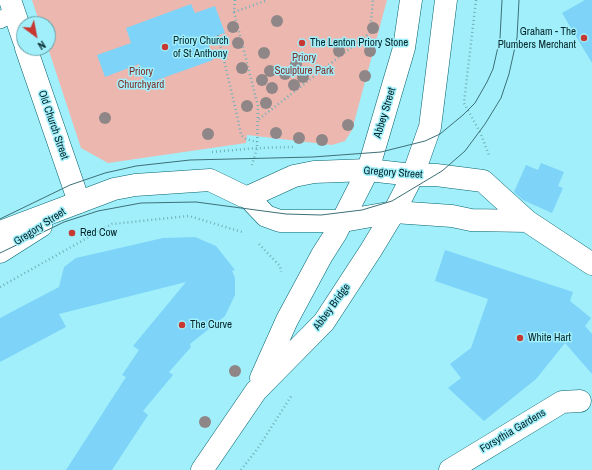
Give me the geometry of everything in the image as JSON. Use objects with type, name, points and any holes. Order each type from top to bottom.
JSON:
[{"type":"street","name":"Abbey Street","points":[[342,221],[368,170],[404,48],[411,0]]},
{"type":"street","points":[[394,212],[413,175],[430,127],[446,0]]},
{"type":"street","points":[[8,11],[16,26]]},
{"type":"street","name":"Old Church Street","points":[[29,56],[79,202]]},
{"type":"street","name":"Gregory Street","points":[[246,196],[294,176],[314,172],[368,170],[413,175],[436,175],[483,181],[527,221],[592,264]]},
{"type":"street","name":"Gregory Street","points":[[0,232],[114,189],[135,185],[210,180],[246,196],[266,216],[280,221],[342,221],[394,212],[452,216],[471,220],[527,221]]},
{"type":"street","name":"Gregory Street","points":[[0,252],[79,202]]},
{"type":"street","name":"Abbey Bridge","points":[[202,470],[256,391],[324,322],[394,212]]},
{"type":"street","name":"Abbey Bridge","points":[[256,391],[287,320],[342,221]]},
{"type":"street","name":"Forsythia Gardens","points":[[450,470],[562,402],[580,401]]},
{"type":"path","points":[[235,0],[234,12],[258,106],[259,119],[257,148],[246,196]]},
{"type":"path","points":[[234,12],[268,0]]},
{"type":"path","points":[[259,119],[370,33],[373,0]]},
{"type":"path","points":[[476,0],[464,103],[480,132],[492,161]]},
{"type":"path","points":[[218,36],[238,115],[241,135],[246,139],[257,142]]},
{"type":"path","points":[[211,152],[257,148],[299,147]]},
{"type":"path","points":[[0,287],[112,224],[189,216],[240,231],[246,235]]},
{"type":"path","points":[[258,243],[264,247],[280,266]]},
{"type":"path","points":[[241,470],[258,448],[295,390]]},
{"type":"green space","points":[[32,0],[387,0],[352,130],[345,141],[332,145],[247,135],[246,143],[108,163],[81,148],[51,56],[56,56],[56,16],[37,16]]},
{"type":"building","name":"Graham - The Plumbers Merchant","points":[[585,0],[592,0],[592,63],[562,13]]},
{"type":"building","name":"Priory Church of St Anthony","points":[[191,4],[195,13],[215,6],[225,33],[207,39],[213,60],[146,84],[139,64],[105,77],[97,55],[131,43],[126,28]]},
{"type":"building","points":[[541,163],[564,172],[558,186],[563,188],[552,213],[523,200],[514,192],[526,165],[538,170]]},
{"type":"building","name":"The Curve","points":[[195,237],[216,246],[235,270],[232,271],[235,278],[235,295],[225,316],[190,344],[191,347],[169,372],[173,375],[143,411],[148,415],[112,470],[66,470],[126,377],[122,375],[139,350],[133,346],[186,282],[59,314],[66,327],[0,362],[0,318],[59,287],[64,267],[76,258],[163,238]]},
{"type":"building","name":"White Hart","points":[[445,250],[573,292],[570,301],[591,318],[585,326],[592,334],[592,374],[565,343],[536,379],[484,421],[448,388],[461,378],[450,364],[471,348],[488,299],[435,281]]},
{"type":"tram line","points":[[0,219],[70,185],[105,173],[136,166],[190,160],[313,157],[381,152],[425,141],[440,134],[463,115],[475,103],[487,82],[493,69],[500,38],[502,0]]},
{"type":"tram line","points":[[0,253],[64,222],[98,211],[141,203],[196,202],[286,214],[321,215],[362,210],[392,201],[442,171],[465,151],[485,124],[501,98],[509,74],[517,38],[519,0]]},
{"type":"place","name":"Graham - The Plumbers Merchant","points":[[584,38]]},
{"type":"place","name":"The Lenton Priory Stone","points":[[302,43]]},
{"type":"place","name":"Priory Church of St Anthony","points":[[165,47]]},
{"type":"place","name":"Red Cow","points":[[72,233]]},
{"type":"place","name":"The Curve","points":[[182,325]]},
{"type":"place","name":"White Hart","points":[[520,338]]},
{"type":"park label","name":"Priory Sculpture Park","points":[[304,64]]},
{"type":"park label","name":"Priory Churchyard","points":[[141,78]]}]
